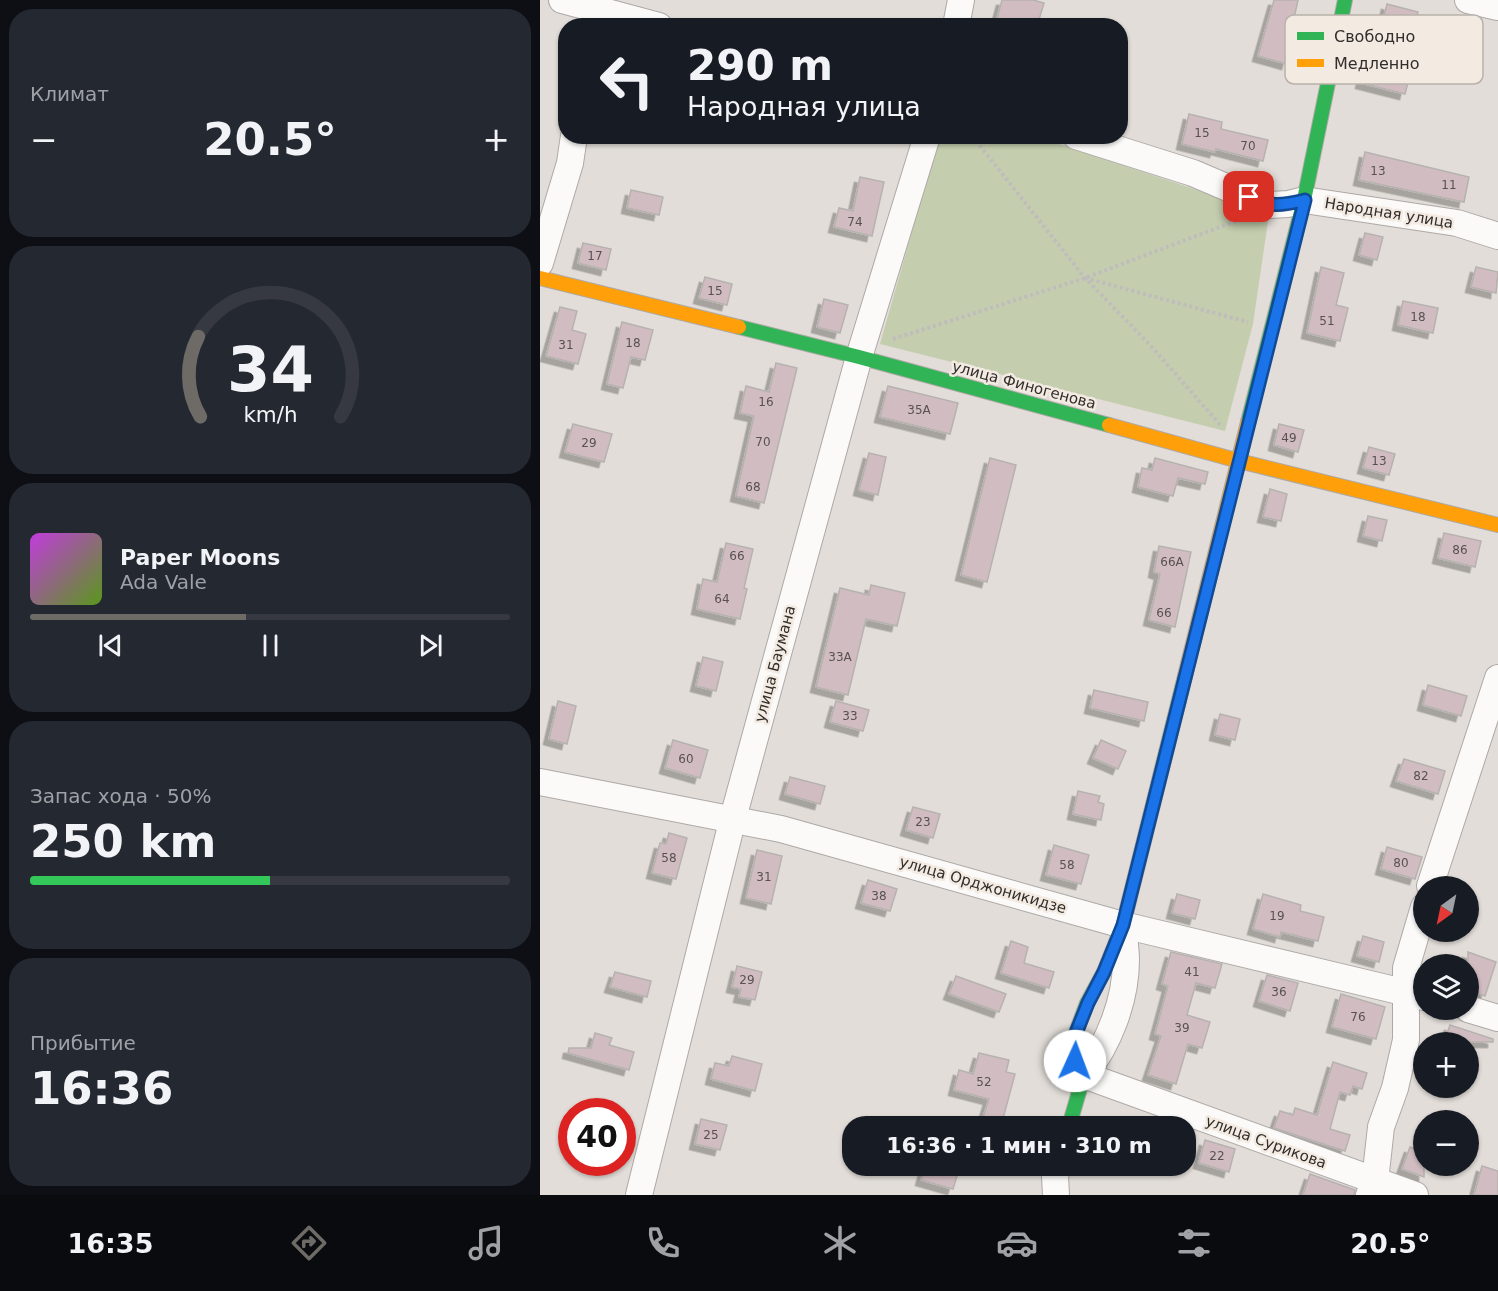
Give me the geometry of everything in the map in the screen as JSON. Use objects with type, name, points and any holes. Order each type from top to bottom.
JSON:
[{"type":"street","points":[[562,0],[588,11],[621,18]]},
{"type":"street","points":[[958,18],[961,0]]},
{"type":"street","points":[[1342,15],[1345,0]]},
{"type":"street","points":[[1468,0],[1498,7]]},
{"type":"street","points":[[1072,1116],[1084,1075],[1106,1042],[1121,1000],[1126,959],[1123,925],[1305,200],[1328,84]]},
{"type":"street","points":[[540,263],[570,163],[573,144]]},
{"type":"street","name":"улица Баумана","points":[[639,1195],[733,818],[861,350],[925,144]]},
{"type":"street","name":"Народная улица","points":[[1101,144],[1193,173],[1268,205],[1305,200],[1456,223],[1498,236]]},
{"type":"street","name":"улица Финогенова","points":[[540,278],[861,350],[1239,461],[1498,525]]},
{"type":"street","points":[[1433,876],[1498,678]]},
{"type":"street","name":"улица Орджоникидзе","points":[[540,782],[781,829],[1123,925],[1413,995]]},
{"type":"street","points":[[1413,989],[1406,968],[1414,942]]},
{"type":"street","points":[[1372,1188],[1381,1127],[1395,1088],[1413,1005]]},
{"type":"street","points":[[1479,1012],[1498,1018]]},
{"type":"street","name":"улица Сурикова","points":[[1084,1075],[1372,1188],[1415,1195]]},
{"type":"street","points":[[1055,1176],[1056,1195]]},
{"type":"path","points":[[978,144],[1085,278],[1150,346],[1225,431],[1244,444]]},
{"type":"path","points":[[861,350],[1085,278],[1259,212],[1268,205]]},
{"type":"path","points":[[1085,278],[1272,328]]},
{"type":"green space","points":[[937,144],[1059,144],[1269,214],[1253,324],[1225,431],[880,344]]},
{"type":"building","points":[[1002,0],[1033,0],[1044,3],[1039,18],[997,18]]},
{"type":"building","points":[[1274,0],[1298,0],[1295,15],[1285,15],[1285,63],[1258,56]]},
{"type":"building","points":[[1387,4],[1418,12],[1417,15],[1384,15]]},
{"type":"building","points":[[1365,84],[1408,84],[1405,94]]},
{"type":"building","points":[[1189,114],[1222,122],[1221,129],[1268,140],[1263,161],[1216,149],[1215,152],[1182,144]]},
{"type":"building","points":[[1365,152],[1469,177],[1464,202],[1359,180]]},
{"type":"building","points":[[860,177],[884,182],[872,236],[834,227],[839,208],[853,211]]},
{"type":"building","points":[[631,190],[663,197],[659,215],[627,208]]},
{"type":"building","points":[[1365,233],[1383,237],[1377,260],[1359,255]]},
{"type":"building","points":[[583,243],[611,249],[606,270],[578,263]]},
{"type":"building","points":[[1321,267],[1344,273],[1336,305],[1348,308],[1340,341],[1307,333]]},
{"type":"building","points":[[1476,267],[1498,272],[1496,293],[1471,287]]},
{"type":"building","points":[[705,277],[732,284],[727,305],[699,298]]},
{"type":"building","points":[[824,299],[848,305],[840,333],[817,327]]},
{"type":"building","points":[[1403,301],[1438,308],[1433,333],[1398,325]]},
{"type":"building","points":[[560,307],[577,311],[572,330],[586,334],[578,364],[546,356]]},
{"type":"building","points":[[622,322],[653,330],[645,360],[631,357],[623,388],[607,384]]},
{"type":"building","points":[[776,363],[797,368],[764,503],[736,496],[754,416],[740,413],[746,386],[769,392]]},
{"type":"building","points":[[888,386],[958,403],[950,434],[880,417]]},
{"type":"building","points":[[573,424],[612,434],[604,462],[565,452]]},
{"type":"building","points":[[1279,424],[1304,430],[1298,452],[1274,445]]},
{"type":"building","points":[[1369,447],[1395,454],[1389,475],[1363,468]]},
{"type":"building","points":[[869,453],[886,457],[878,495],[859,490]]},
{"type":"building","points":[[990,458],[1016,465],[987,582],[961,575]]},
{"type":"building","points":[[1155,458],[1208,472],[1205,484],[1178,478],[1173,496],[1138,487],[1142,468],[1152,470]]},
{"type":"building","points":[[1270,489],[1287,494],[1281,521],[1263,517]]},
{"type":"building","points":[[1368,516],[1387,520],[1382,541],[1363,536]]},
{"type":"building","points":[[1444,533],[1481,541],[1475,567],[1438,558]]},
{"type":"building","points":[[726,543],[753,549],[740,619],[697,609],[703,579],[717,582]]},
{"type":"building","points":[[1159,546],[1191,552],[1175,627],[1149,620],[1160,574],[1154,572]]},
{"type":"building","points":[[871,585],[905,593],[897,626],[866,619],[848,695],[816,687],[840,588],[869,595]]},
{"type":"building","points":[[703,657],[723,662],[716,691],[696,686]]},
{"type":"building","points":[[1428,685],[1467,696],[1461,716],[1423,705]]},
{"type":"building","points":[[1094,690],[1148,702],[1144,721],[1090,708]]},
{"type":"building","points":[[558,701],[576,706],[567,744],[549,739]]},
{"type":"building","points":[[836,701],[869,710],[863,731],[830,722]]},
{"type":"building","points":[[1220,714],[1240,719],[1235,740],[1215,735]]},
{"type":"building","points":[[673,740],[708,750],[700,778],[665,768]]},
{"type":"building","points":[[1101,740],[1126,751],[1118,769],[1093,758]]},
{"type":"building","points":[[1404,759],[1445,771],[1438,794],[1396,781]]},
{"type":"building","points":[[790,777],[825,786],[820,804],[785,794]]},
{"type":"building","points":[[1078,791],[1100,796],[1098,802],[1104,804],[1101,820],[1073,814]]},
{"type":"building","points":[[913,807],[940,814],[933,838],[906,830]]},
{"type":"building","points":[[669,833],[687,838],[676,879],[652,873],[660,843],[666,844]]},
{"type":"building","points":[[1054,845],[1089,855],[1081,884],[1046,875]]},
{"type":"building","points":[[1387,847],[1422,857],[1413,878],[1381,869]]},
{"type":"building","points":[[757,850],[782,856],[771,904],[746,898]]},
{"type":"building","points":[[868,880],[897,889],[890,911],[861,903]]},
{"type":"building","points":[[1177,894],[1200,900],[1195,919],[1172,913]]},
{"type":"building","points":[[1263,894],[1301,905],[1300,911],[1324,917],[1318,941],[1281,932],[1280,937],[1253,929]]},
{"type":"building","points":[[1363,936],[1384,942],[1379,962],[1357,956]]},
{"type":"building","points":[[1011,941],[1028,947],[1024,963],[1054,972],[1049,988],[1001,973]]},
{"type":"building","points":[[1171,952],[1222,964],[1215,988],[1196,983],[1187,1015],[1210,1022],[1202,1048],[1188,1044],[1176,1084],[1148,1075],[1161,1036],[1155,1034],[1168,986],[1162,984]]},
{"type":"building","points":[[1479,956],[1496,962],[1485,996],[1479,994]]},
{"type":"building","points":[[737,966],[762,972],[755,1000],[739,997],[741,989],[732,987]]},
{"type":"building","points":[[615,972],[651,981],[647,997],[610,987]]},
{"type":"building","points":[[1267,975],[1298,983],[1290,1011],[1259,1001]]},
{"type":"building","points":[[956,976],[1006,994],[999,1012],[949,994]]},
{"type":"building","points":[[1341,994],[1385,1007],[1376,1039],[1332,1027]]},
{"type":"building","points":[[1450,1025],[1472,1032],[1448,1032]]},
{"type":"building","points":[[595,1033],[612,1038],[609,1045],[634,1052],[629,1070],[568,1053],[569,1048],[591,1048]]},
{"type":"building","points":[[1479,1034],[1493,1039],[1493,1042],[1479,1042]]},
{"type":"building","points":[[979,1053],[1009,1060],[1006,1072],[1015,1074],[1004,1116],[984,1116],[989,1099],[954,1090],[959,1070],[973,1074]]},
{"type":"building","points":[[732,1056],[762,1064],[755,1091],[711,1079],[715,1063],[729,1066]]},
{"type":"building","points":[[1333,1062],[1367,1073],[1362,1089],[1353,1086],[1350,1095],[1340,1092],[1330,1129],[1350,1135],[1345,1151],[1274,1128],[1280,1111],[1293,1115],[1295,1108],[1317,1115]]},
{"type":"building","points":[[701,1119],[727,1125],[720,1150],[695,1144]]},
{"type":"building","points":[[1205,1140],[1235,1149],[1229,1172],[1199,1163]]},
{"type":"building","points":[[1410,1147],[1413,1148],[1413,1173],[1402,1169]]},
{"type":"building","points":[[1482,1166],[1498,1171],[1498,1195],[1474,1195]]},
{"type":"building","points":[[1310,1174],[1355,1190],[1354,1195],[1303,1195]]},
{"type":"building","points":[[922,1176],[957,1176],[953,1189],[921,1180]]},
{"type":"traffic: fast","points":[[1342,15],[1345,0]]},
{"type":"traffic: fast","points":[[1248,422],[1304,200],[1328,84]]},
{"type":"traffic: fast","points":[[739,327],[1109,425]]},
{"type":"traffic: fast","points":[[1072,1116],[1084,1075],[1075,1061],[1072,1043],[1087,1003],[1104,972],[1123,925],[1185,676]]},
{"type":"traffic: slow","points":[[540,278],[739,327]]},
{"type":"traffic: slow","points":[[1185,676],[1248,422]]},
{"type":"traffic: slow","points":[[1109,425],[1239,461],[1498,525]]},
{"type":"route","points":[[1075,1061],[1072,1043],[1123,925],[1305,200],[1268,205],[1249,197]]}]
